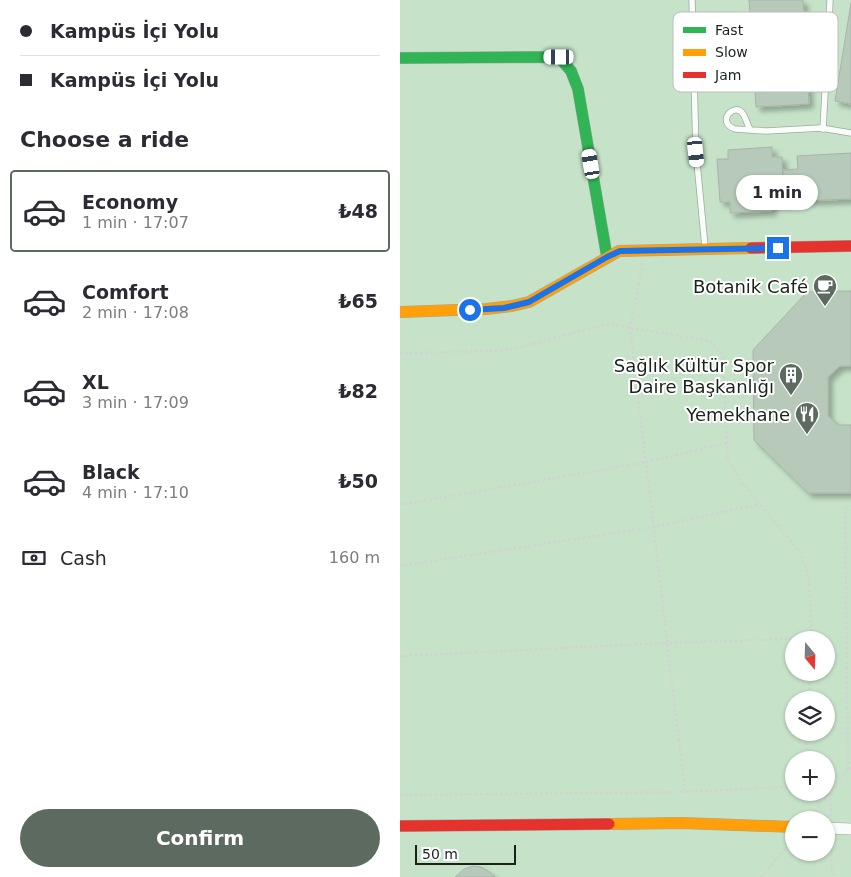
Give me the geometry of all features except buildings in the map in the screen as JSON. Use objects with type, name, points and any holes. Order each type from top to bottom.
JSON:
[{"type":"street","points":[[400,58],[559,57],[571,71],[578,89],[607,257]]},
{"type":"street","points":[[400,312],[517,306],[529,302],[620,251],[851,246]]},
{"type":"street","points":[[400,826],[682,823],[785,827]]},
{"type":"street","points":[[835,828],[851,829]]},
{"type":"lane","points":[[694,92],[696,152],[706,249]]},
{"type":"lane","points":[[824,129],[826,92]]},
{"type":"lane","points":[[750,130],[824,129],[851,133]]},
{"type":"path","points":[[646,250],[630,328],[685,792]]},
{"type":"path","points":[[400,353],[497,351],[529,345],[609,324],[710,341],[723,354],[728,460],[742,484],[800,552],[808,573],[812,631]]},
{"type":"path","points":[[400,505],[646,462],[727,443]]},
{"type":"path","points":[[400,566],[654,527],[760,504]]},
{"type":"path","points":[[848,769],[845,506],[851,506]]},
{"type":"path","points":[[845,533],[851,533]]},
{"type":"path","points":[[845,566],[851,566]]},
{"type":"path","points":[[846,600],[851,600]]},
{"type":"path","points":[[846,633],[851,633]]},
{"type":"path","points":[[400,656],[667,642],[785,640]]},
{"type":"path","points":[[846,666],[851,666]]},
{"type":"path","points":[[847,699],[851,700]]},
{"type":"path","points":[[400,795],[685,792],[785,787]]},
{"type":"path","points":[[761,877],[785,849]]},
{"type":"green space","points":[[400,0],[851,0],[851,877],[400,877]]},
{"type":"traffic: fast","points":[[400,58],[559,57],[571,71],[578,89],[607,257]]},
{"type":"traffic: slow","points":[[400,312],[486,309],[529,302],[619,251],[751,248]]},
{"type":"traffic: slow","points":[[609,824],[682,823],[785,827]]},
{"type":"traffic: jam","points":[[751,248],[851,246]]},
{"type":"traffic: jam","points":[[400,826],[609,824]]},
{"type":"place","name":"Botanik Café","points":[[825,307]]},
{"type":"place","name":"Sağlık Kültür Spor Daire Başkanlığı","points":[[791,396]]},
{"type":"place","name":"Yemekhane","points":[[807,435]]},
{"type":"route","points":[[470,310],[504,308],[529,302],[620,251],[778,248]]}]
